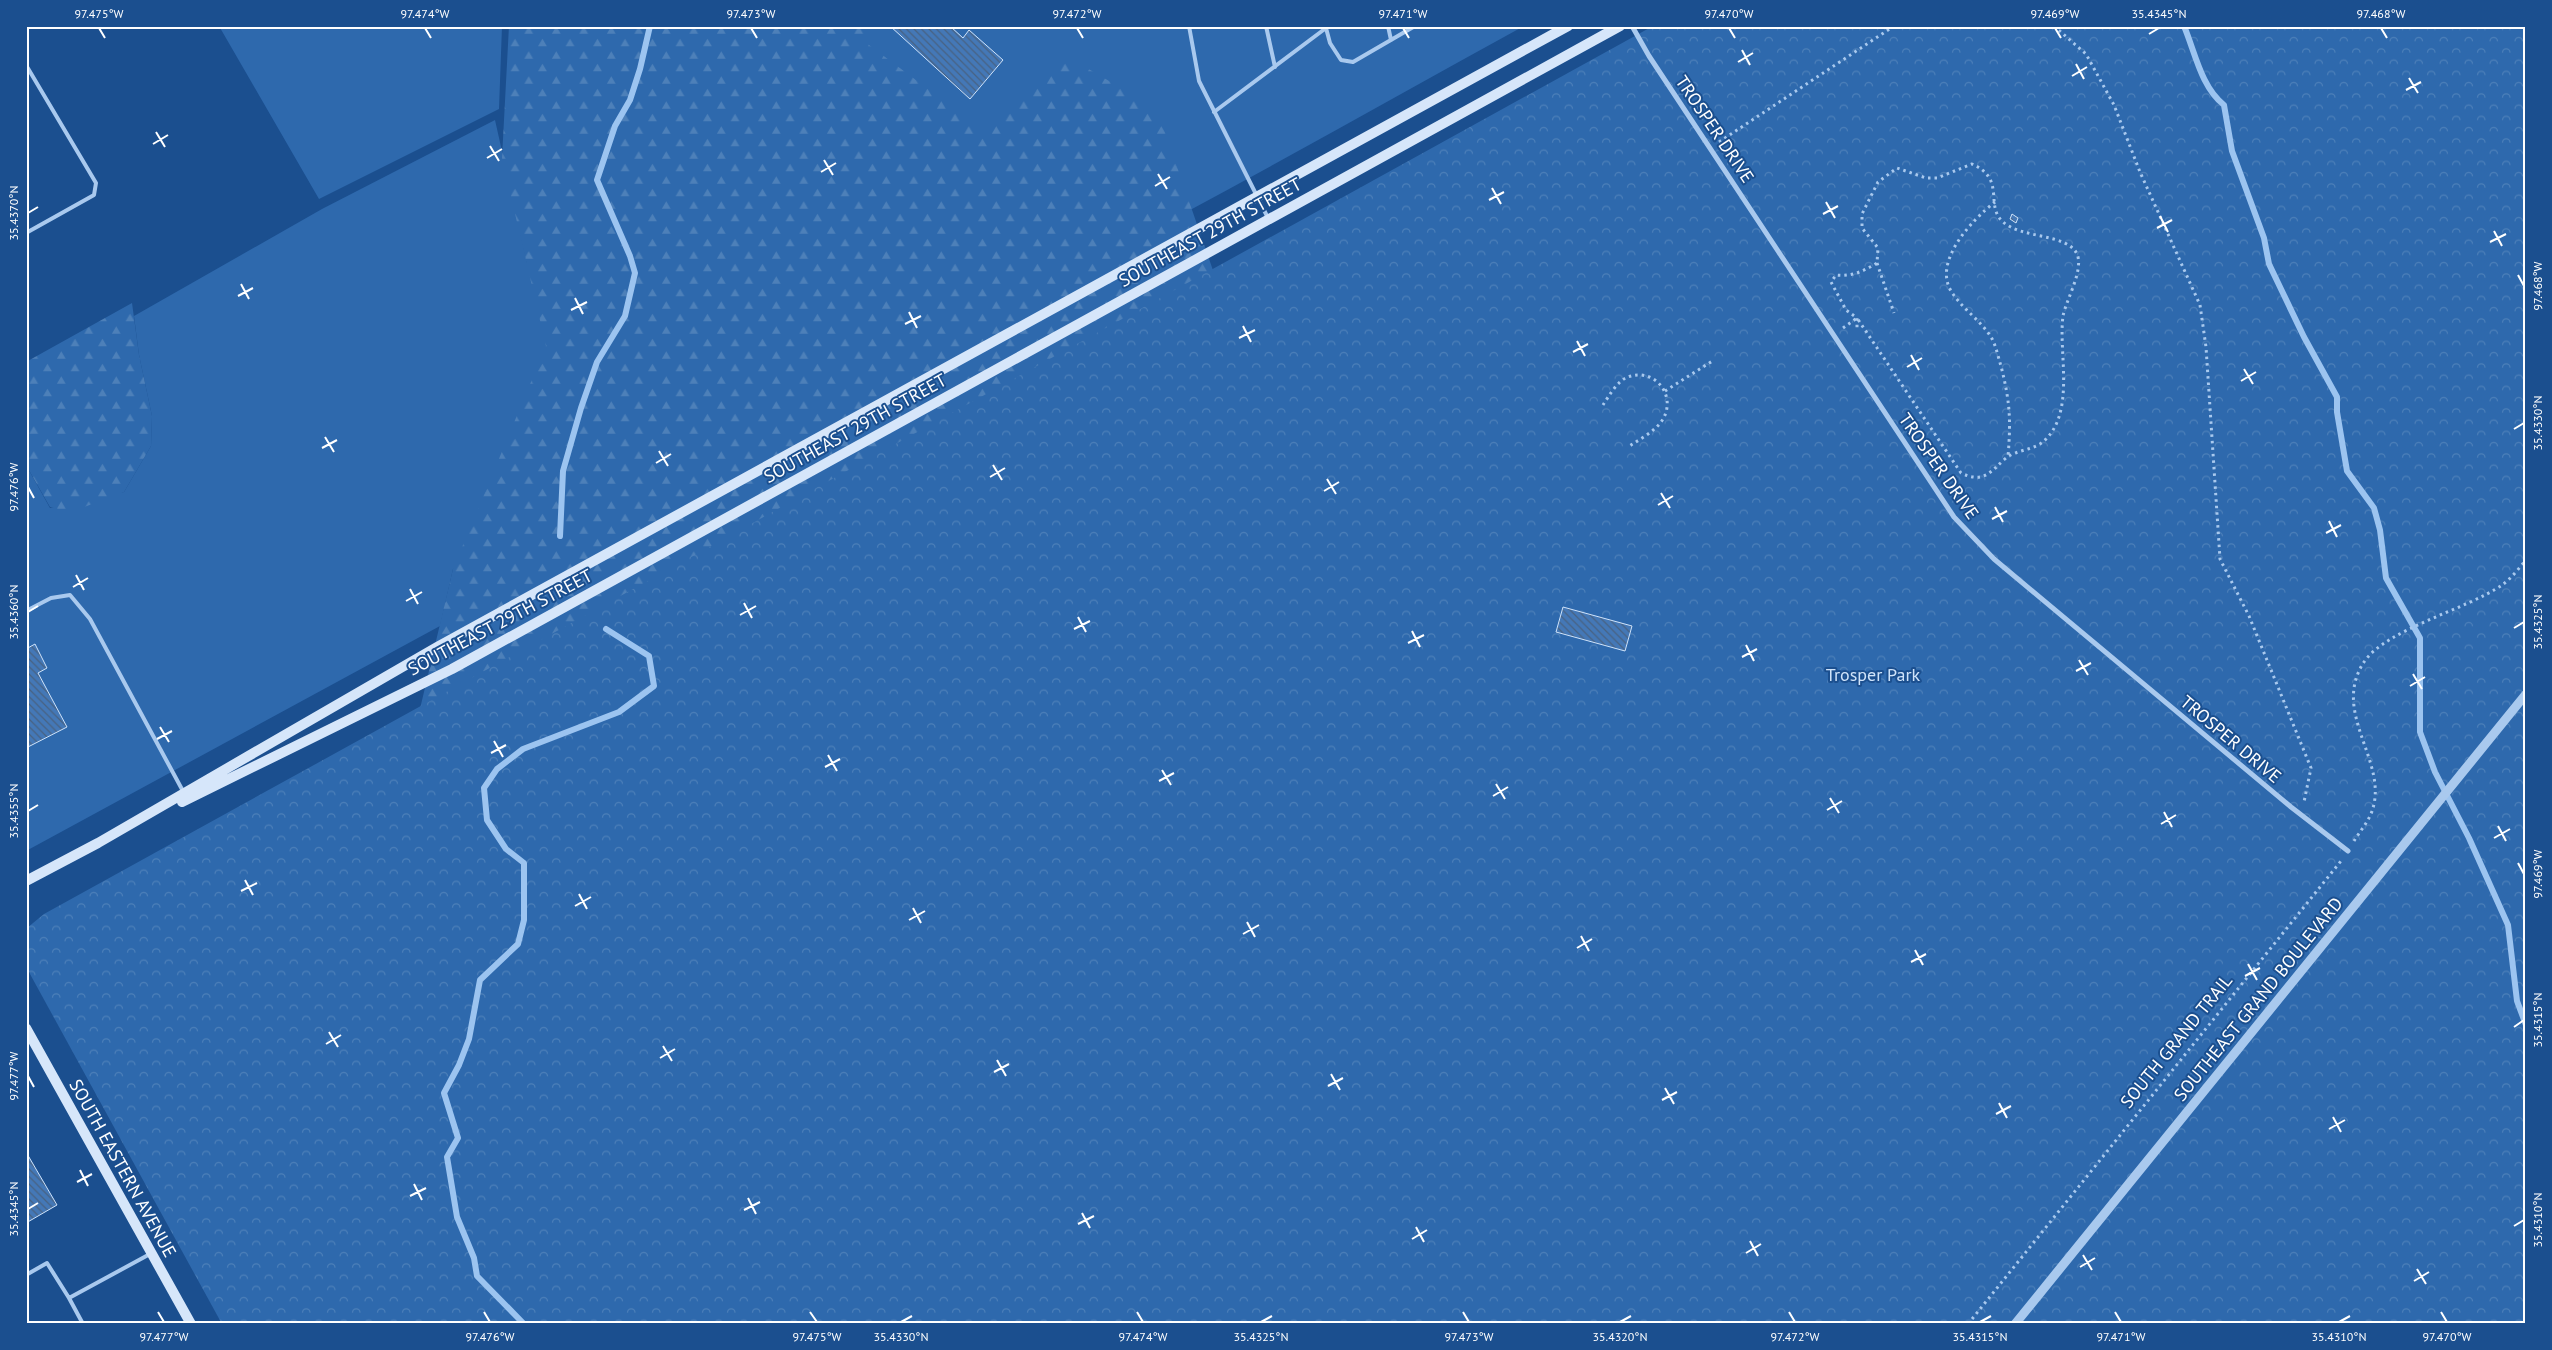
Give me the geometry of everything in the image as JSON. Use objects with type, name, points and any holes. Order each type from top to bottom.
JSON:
[{"type":"main road","name":"SOUTHEAST 29TH STREET","points":[[98,843],[446,642],[1568,26]]},
{"type":"main road","name":"SOUTHEAST 29TH STREET","points":[[26,881],[98,843],[452,669],[1268,218],[1620,26]]},
{"type":"main road","name":"SOUTH EASTERN AVENUE","points":[[26,1028],[191,1324]]},
{"type":"street","name":"TROSPER DRIVE","points":[[1632,26],[1649,56],[1954,517],[1987,552],[2302,815],[2348,851]]},
{"type":"street","name":"SOUTHEAST GRAND BOULEVARD","points":[[2015,1324],[2526,694]]},
{"type":"lane","points":[[1189,26],[1199,81],[1268,218]]},
{"type":"lane","points":[[1266,26],[1274,67]]},
{"type":"lane","points":[[1388,26],[1391,40]]},
{"type":"lane","points":[[1214,112],[1325,27],[1330,43],[1341,60],[1353,62],[1415,26]]},
{"type":"lane","points":[[26,65],[96,183],[94,195],[26,233]]},
{"type":"lane","points":[[26,611],[51,598],[70,595],[90,620],[184,793]]},
{"type":"lane","points":[[69,1298],[152,1253]]},
{"type":"lane","points":[[26,1274],[46,1263],[69,1298],[83,1324]]},
{"type":"path","points":[[1710,148],[1894,26]]},
{"type":"path","points":[[2054,26],[2086,54],[2114,105],[2144,180],[2200,305],[2206,347],[2220,559],[2249,616],[2311,768],[2302,815]]},
{"type":"path","points":[[1877,263],[1845,276],[1836,275],[1831,282],[1846,310],[1857,318],[1961,473],[1972,478],[1981,478],[1992,472],[2008,456],[2044,442],[2054,427],[2065,378],[2063,319],[2077,270],[2077,255],[2070,245],[2012,229],[2000,219],[1993,185],[1984,170],[1972,164],[1937,178],[1926,178],[1897,168],[1878,182],[1862,214],[1862,228],[1878,248],[1877,263],[1894,313]]},
{"type":"path","points":[[1996,202],[1976,217],[1960,238],[1949,260],[1947,279],[1951,293],[1992,337],[2010,402],[2008,456]]},
{"type":"path","points":[[1834,334],[1857,318]]},
{"type":"path","points":[[1857,318],[1857,328]]},
{"type":"path","points":[[1665,391],[1714,360]]},
{"type":"path","points":[[1603,405],[1626,377],[1649,376],[1657,381],[1665,391],[1668,398],[1668,408],[1663,420],[1653,430],[1628,447]]},
{"type":"path","name":"SOUTH GRAND TRAIL","points":[[1968,1324],[2348,851],[2367,821],[2375,798],[2373,777],[2354,708],[2354,694],[2357,675],[2371,652],[2439,615],[2503,585],[2526,560]]},
{"type":"green space","points":[[219,26],[502,26],[499,109],[319,199]]},
{"type":"green space","points":[[509,26],[867,26],[869,45],[952,107],[992,130],[1068,57],[1157,109],[1233,328],[262,1324],[391,832],[453,569],[546,346],[502,158]]},
{"type":"green space","points":[[532,26],[1524,26],[1268,168],[1009,304],[453,569],[440,626],[26,851],[26,465],[50,508],[124,492],[151,446],[152,416],[139,355],[134,316],[322,209],[495,120],[527,263]]},
{"type":"green space","name":"Trosper Park","points":[[1653,26],[2526,26],[2526,1324],[222,1324],[30,974],[26,964],[27,928],[44,914]]},
{"type":"green space","points":[[132,303],[139,355],[152,416],[151,446],[124,492],[71,512],[50,507],[26,465],[26,362]]},
{"type":"building","points":[[890,26],[950,26],[963,38],[969,30],[1003,60],[970,99]]},
{"type":"building","points":[[2012,214],[2018,218],[2016,223],[2010,219]]},
{"type":"building","points":[[1563,607],[1632,626],[1625,651],[1556,632]]},
{"type":"building","points":[[35,644],[47,668],[38,673],[67,727],[26,748],[26,649]]},
{"type":"building","points":[[26,1152],[57,1205],[26,1223]]},
{"type":"waterway","points":[[560,536],[563,471],[581,408],[597,362],[625,316],[635,273],[630,256],[597,180],[615,126],[630,100],[640,69],[650,26]]},
{"type":"waterway","points":[[2184,26],[2204,79],[2216,98],[2224,105],[2232,151],[2264,238],[2269,264],[2304,337],[2337,397],[2337,412],[2347,471],[2374,508],[2380,530],[2386,578],[2420,638],[2420,732],[2435,772],[2469,838],[2508,925],[2517,1001],[2526,1025]]},
{"type":"waterway","points":[[524,1324],[477,1276],[474,1258],[457,1217],[447,1157],[458,1138],[444,1093],[459,1065],[469,1039],[480,980],[518,944],[524,920],[524,863],[506,849],[487,820],[484,788],[497,769],[523,749],[619,712],[654,686],[649,656],[606,629]]}]
